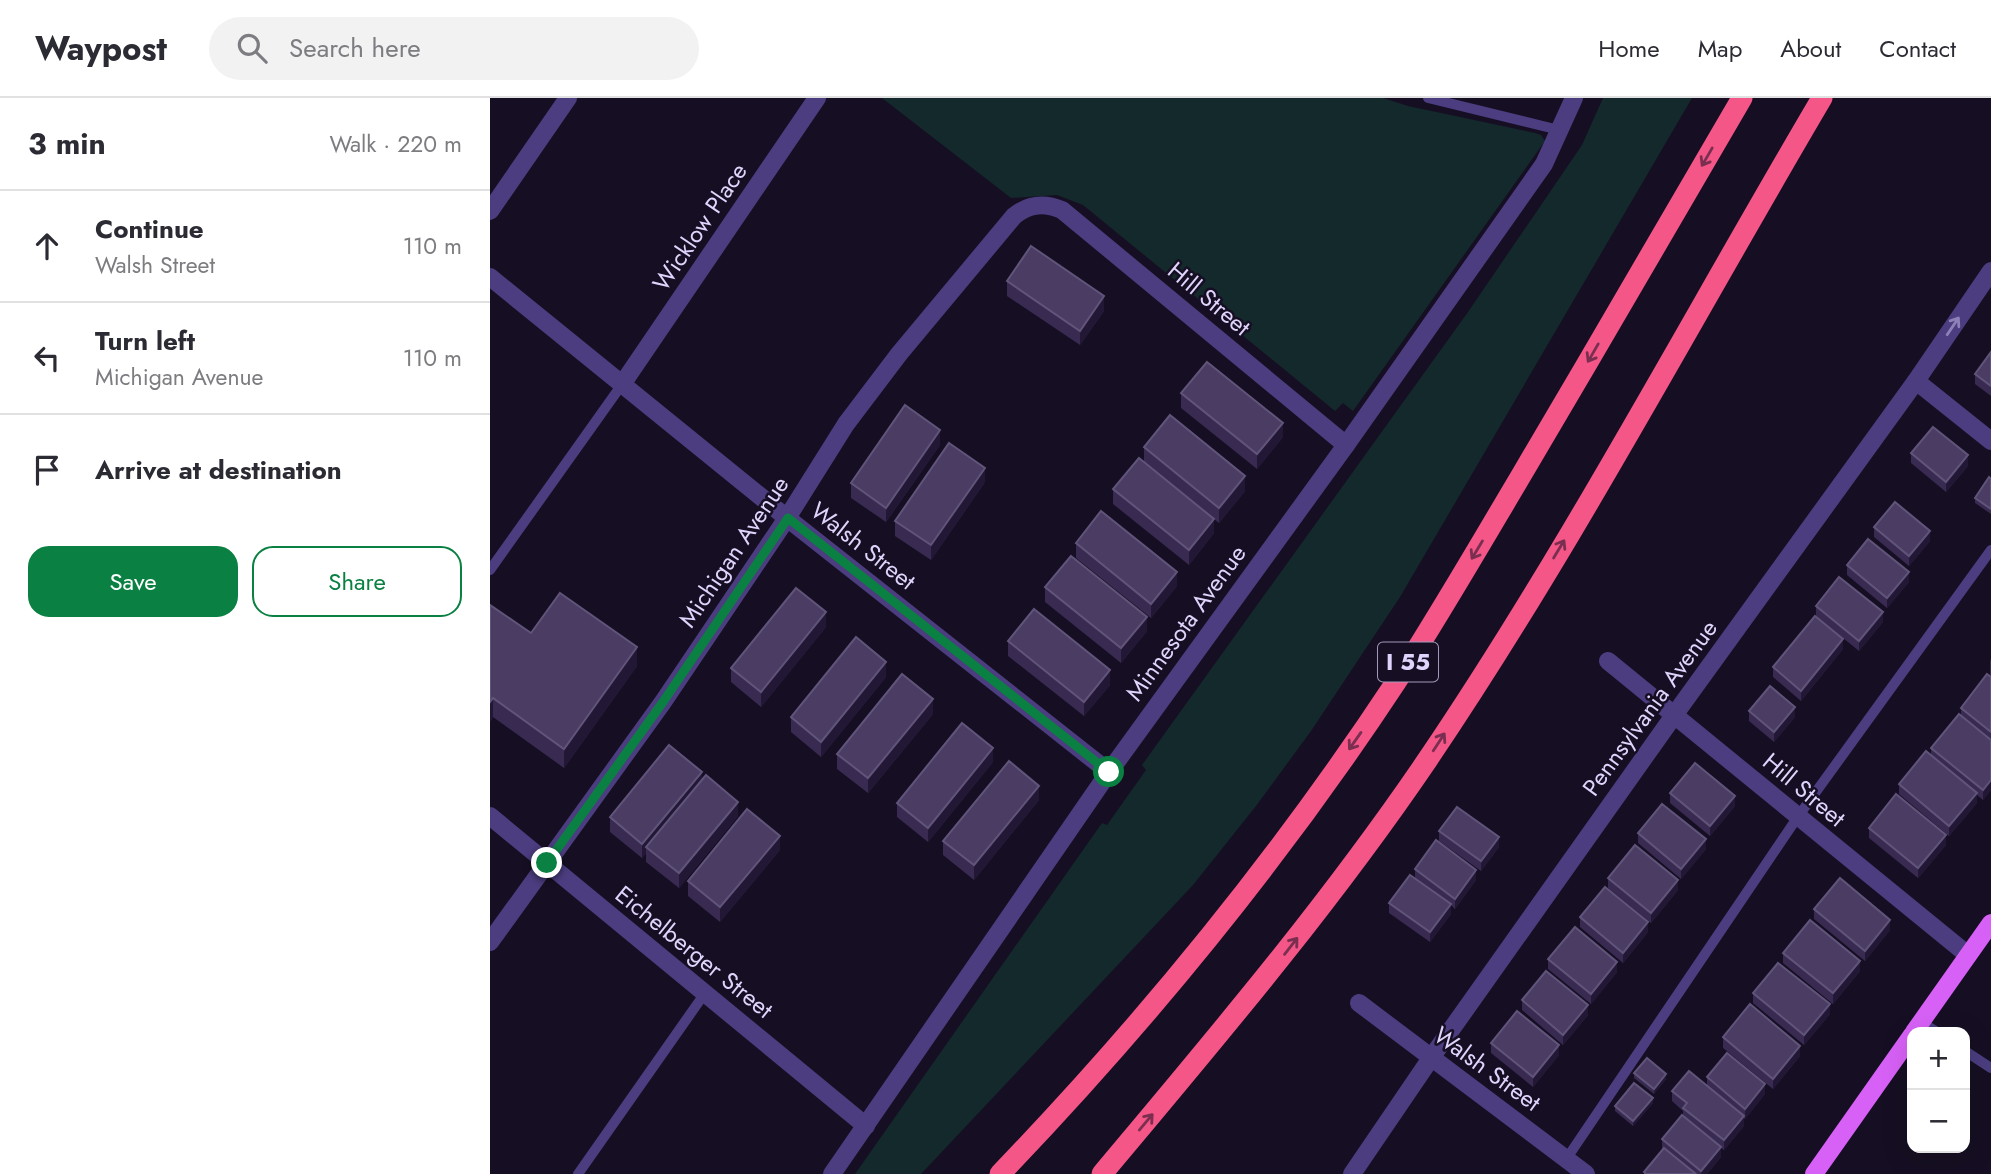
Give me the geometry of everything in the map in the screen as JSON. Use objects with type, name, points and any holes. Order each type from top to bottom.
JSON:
[{"type":"highway","name":"I 55","points":[[1000,1174],[1057,1115],[1148,1012],[1235,905],[1317,796],[1396,682],[1516,484],[1742,98]]},
{"type":"highway","name":"I 55","points":[[1102,1174],[1265,980],[1349,871],[1428,759],[1505,640],[1583,510],[1822,98]]},
{"type":"main road","points":[[1923,1027],[1991,923]]},
{"type":"main road","points":[[1814,1174],[1907,1050]]},
{"type":"street","points":[[490,211],[568,98]]},
{"type":"street","name":"Wicklow Place","points":[[623,383],[817,98]]},
{"type":"street","name":"Minnesota Avenue","points":[[832,1174],[1109,772],[1346,445],[1544,163],[1574,98]]},
{"type":"street","name":"Hill Street","points":[[1034,205],[1049,205],[1062,210],[1346,445]]},
{"type":"street","name":"Michigan Avenue","points":[[490,942],[663,702],[788,518],[846,424],[1014,216],[1034,205]]},
{"type":"street","name":"Pennsylvania Avenue","points":[[1352,1174],[1675,714],[1916,382],[1991,271]]},
{"type":"street","name":"Walsh Street","points":[[490,277],[788,518],[1109,772]]},
{"type":"street","points":[[1916,382],[1991,441]]},
{"type":"street","name":"Hill Street","points":[[1608,661],[1968,955]]},
{"type":"street","name":"Eichelberger Street","points":[[490,816],[866,1126]]},
{"type":"street","name":"Walsh Street","points":[[1359,1003],[1575,1168]]},
{"type":"lane","points":[[1428,98],[1559,130]]},
{"type":"lane","points":[[490,570],[623,383]]},
{"type":"lane","points":[[1575,1168],[1797,818],[1991,550]]},
{"type":"lane","points":[[578,1174],[705,993]]},
{"type":"lane","points":[[1970,1054],[1991,1068]]},
{"type":"green space","points":[[882,98],[1383,98],[1408,106],[1535,133],[1541,135],[1545,141],[1353,411],[1343,403],[1335,411],[1083,205],[1057,195],[1011,198]]},
{"type":"green space","points":[[1603,98],[1692,98],[1400,597],[1311,731],[1193,885],[921,1174],[855,1174],[1102,823],[1107,825],[1146,770],[1142,765],[1468,312],[1582,145]]},
{"type":"building","points":[[1031,246],[1104,296],[1080,331],[1007,281]]},
{"type":"building","points":[[1991,352],[1991,386],[1975,374]]},
{"type":"building","points":[[1207,362],[1283,423],[1257,454],[1181,393]]},
{"type":"building","points":[[905,405],[940,430],[886,508],[851,483]]},
{"type":"building","points":[[1170,415],[1245,476],[1219,508],[1144,447]]},
{"type":"building","points":[[1933,427],[1968,455],[1946,482],[1911,453]]},
{"type":"building","points":[[949,443],[985,468],[931,545],[895,521]]},
{"type":"building","points":[[1139,458],[1214,519],[1189,550],[1113,489]]},
{"type":"building","points":[[1989,477],[1991,479],[1991,509],[1975,498]]},
{"type":"building","points":[[1895,502],[1930,531],[1909,556],[1874,527]]},
{"type":"building","points":[[1101,511],[1177,572],[1151,604],[1076,543]]},
{"type":"building","points":[[1868,539],[1909,572],[1887,598],[1847,565]]},
{"type":"building","points":[[1071,556],[1147,617],[1121,648],[1045,587]]},
{"type":"building","points":[[1839,577],[1883,612],[1859,641],[1816,606]]},
{"type":"building","points":[[796,588],[826,612],[761,692],[731,668]]},
{"type":"building","points":[[560,593],[637,647],[564,749],[493,698],[490,702],[490,605],[531,633]]},
{"type":"building","points":[[1034,609],[1110,670],[1084,702],[1008,641]]},
{"type":"building","points":[[1815,616],[1843,639],[1801,691],[1773,667]]},
{"type":"building","points":[[856,637],[886,662],[821,742],[791,717]]},
{"type":"building","points":[[902,674],[933,699],[868,778],[837,754]]},
{"type":"building","points":[[1987,674],[1991,677],[1991,732],[1961,708]]},
{"type":"building","points":[[1770,686],[1795,707],[1774,732],[1749,711]]},
{"type":"building","points":[[1959,714],[1991,740],[1991,780],[1983,790],[1931,748]]},
{"type":"building","points":[[962,723],[993,748],[928,828],[897,803]]},
{"type":"building","points":[[669,745],[702,772],[642,844],[610,817]]},
{"type":"building","points":[[1926,751],[1977,793],[1949,826],[1899,784]]},
{"type":"building","points":[[1009,761],[1039,786],[974,865],[943,841]]},
{"type":"building","points":[[1695,763],[1735,796],[1710,826],[1670,793]]},
{"type":"building","points":[[706,775],[738,802],[679,873],[646,847]]},
{"type":"building","points":[[1896,794],[1946,835],[1918,868],[1869,828]]},
{"type":"building","points":[[1662,804],[1706,839],[1681,869],[1638,833]]},
{"type":"building","points":[[1457,807],[1499,837],[1481,861],[1439,831]]},
{"type":"building","points":[[747,809],[780,836],[720,907],[688,881]]},
{"type":"building","points":[[1436,840],[1476,870],[1455,899],[1415,869]]},
{"type":"building","points":[[1635,845],[1678,880],[1651,913],[1608,878]]},
{"type":"building","points":[[1410,875],[1451,904],[1430,932],[1389,903]]},
{"type":"building","points":[[1840,878],[1890,920],[1865,951],[1814,909]]},
{"type":"building","points":[[1605,887],[1648,922],[1623,953],[1580,917]]},
{"type":"building","points":[[1810,920],[1860,961],[1833,993],[1783,953]]},
{"type":"building","points":[[1575,927],[1617,962],[1591,994],[1548,959]]},
{"type":"building","points":[[1778,963],[1830,1004],[1804,1035],[1753,993]]},
{"type":"building","points":[[1546,971],[1588,1005],[1563,1035],[1522,1000]]},
{"type":"building","points":[[1750,1004],[1800,1046],[1773,1079],[1723,1037]]},
{"type":"building","points":[[1517,1011],[1559,1045],[1533,1077],[1491,1043]]},
{"type":"building","points":[[1727,1053],[1765,1084],[1745,1109],[1707,1077]]},
{"type":"building","points":[[1647,1058],[1666,1074],[1654,1089],[1634,1073]]},
{"type":"building","points":[[1689,1071],[1744,1116],[1724,1140],[1683,1108],[1687,1103],[1672,1091]]},
{"type":"building","points":[[1634,1083],[1653,1098],[1633,1121],[1615,1106]]},
{"type":"building","points":[[1682,1115],[1721,1147],[1701,1171],[1662,1139]]},
{"type":"building","points":[[1664,1148],[1696,1174],[1646,1174],[1644,1172]]},
{"type":"route","points":[[547,863],[663,702],[788,518],[1109,772]]}]
